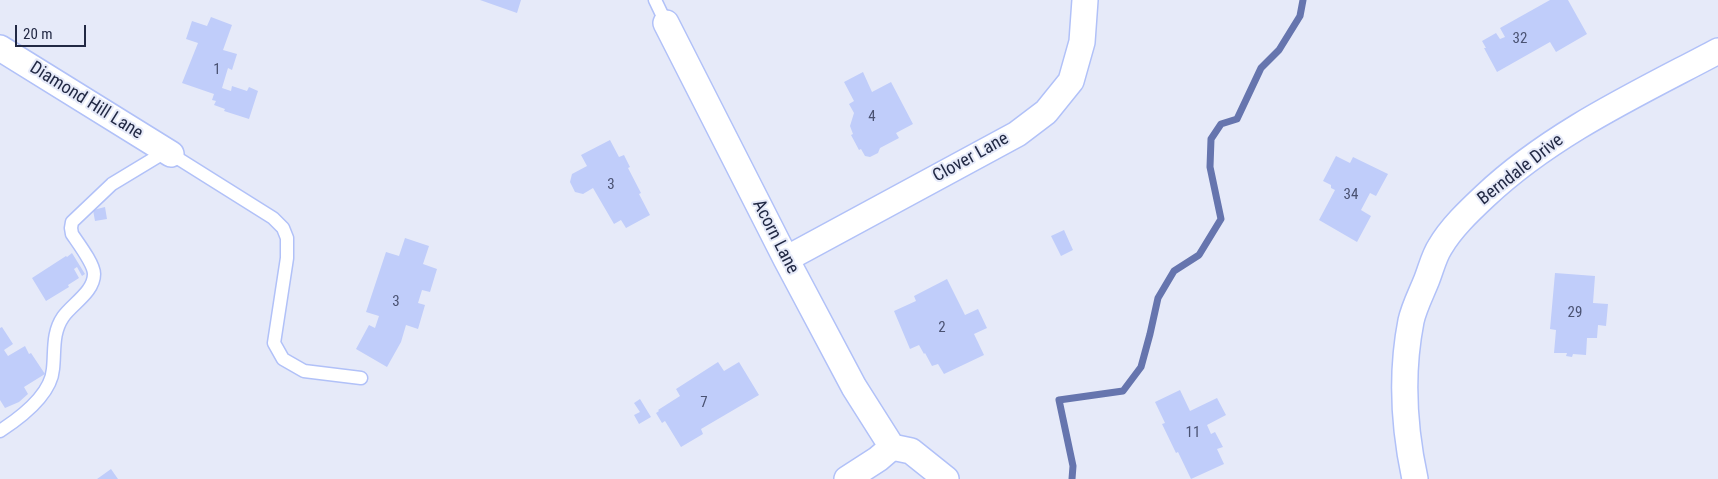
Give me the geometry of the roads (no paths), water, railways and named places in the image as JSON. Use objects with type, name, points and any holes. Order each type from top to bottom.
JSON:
[{"type":"street","name":"Clover Lane","points":[[786,259],[1017,134],[1046,112],[1071,81],[1082,42],[1085,0]]},
{"type":"street","name":"Acorn Lane","points":[[666,23],[786,259],[854,387],[892,447]]},
{"type":"street","name":"Diamond Hill Lane","points":[[0,48],[171,154]]},
{"type":"street","name":"Berndale Drive","points":[[1415,479],[1411,462],[1405,409],[1406,360],[1412,320],[1439,248],[1466,214],[1487,194],[1510,173],[1548,146],[1584,123],[1718,50]]},
{"type":"street","points":[[847,479],[878,459],[892,447],[911,451],[946,479]]},
{"type":"lane","points":[[656,0],[666,23]]},
{"type":"lane","points":[[0,431],[21,417],[37,401],[49,384],[53,371],[57,329],[63,317],[90,287],[93,280],[94,272],[72,234],[72,222],[112,184],[160,155],[171,154],[273,218],[283,228],[287,238],[287,258],[274,344],[283,359],[304,371],[361,378]]},
{"type":"waterway","points":[[1072,479],[1073,466],[1059,400],[1123,391],[1141,367],[1158,298],[1174,271],[1199,255],[1221,219],[1210,167],[1211,139],[1221,124],[1237,119],[1261,68],[1279,50],[1300,16],[1303,0]]}]
